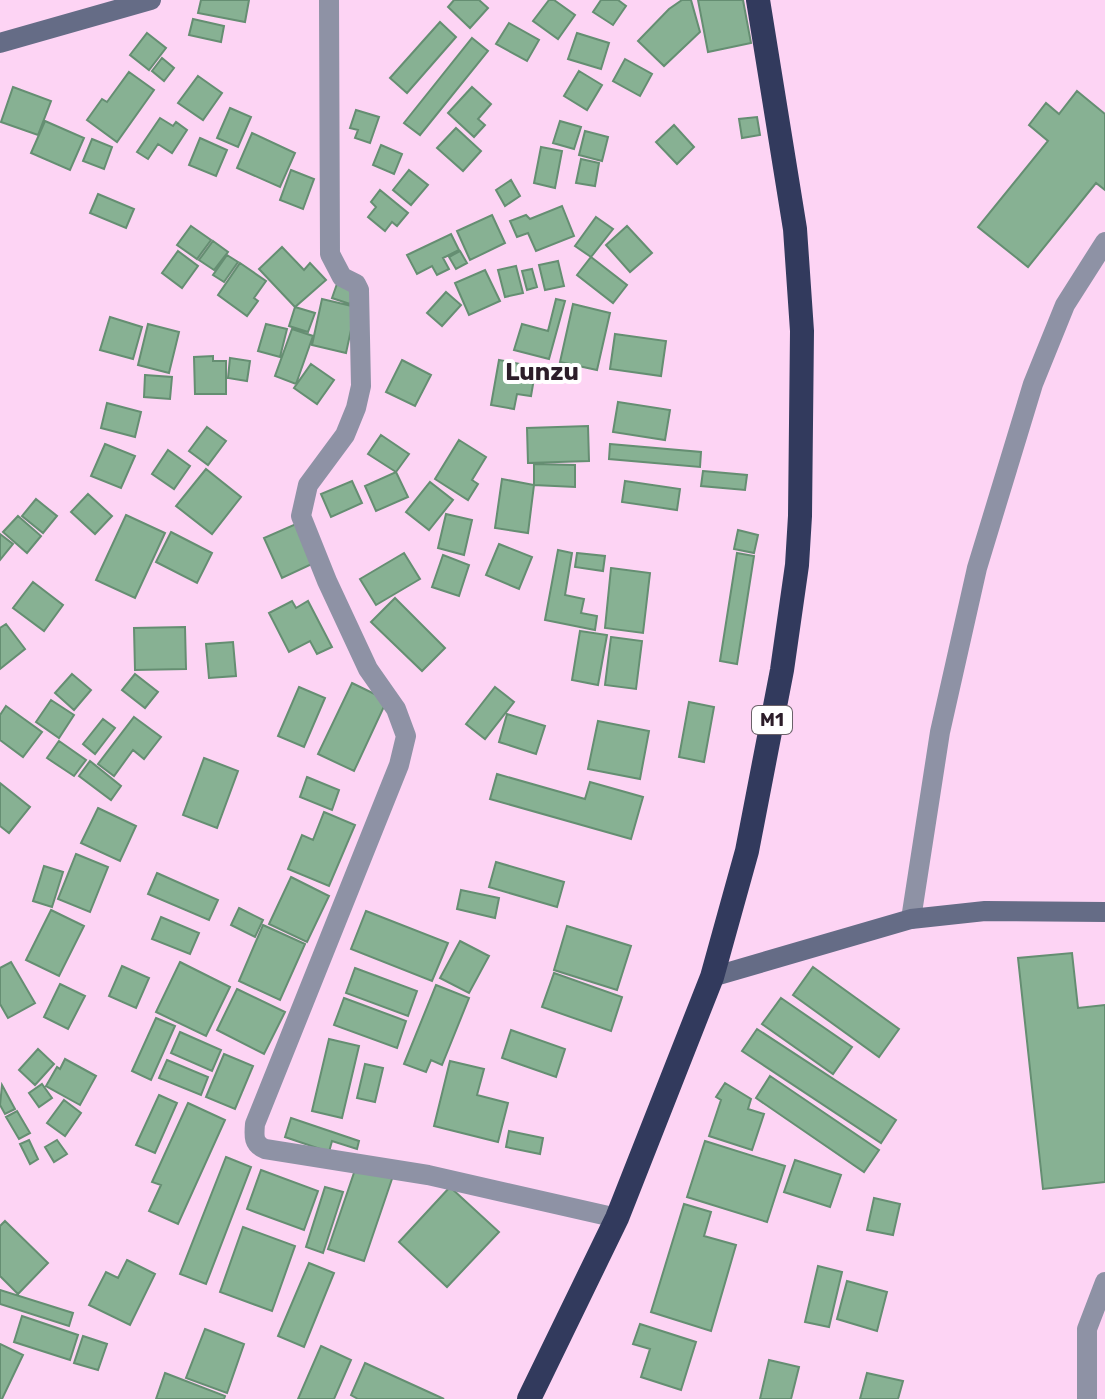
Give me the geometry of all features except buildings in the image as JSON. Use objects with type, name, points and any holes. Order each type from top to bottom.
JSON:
[{"type":"highway","name":"M1","points":[[529,1399],[617,1218],[712,977],[750,836],[782,670],[797,565],[800,516],[802,331],[795,229],[758,0]]},
{"type":"street","points":[[0,43],[151,0]]},
{"type":"street","points":[[329,0],[330,254],[342,277],[356,284],[359,290],[361,386],[345,435],[308,485],[301,516],[356,644],[374,679],[396,709],[406,736],[399,765],[255,1124],[253,1136],[259,1147],[265,1149],[428,1175],[617,1218]]},
{"type":"street","points":[[911,919],[940,732],[977,568],[1033,384],[1065,305],[1105,242]]},
{"type":"street","points":[[712,977],[911,919],[985,911],[1105,912]]},
{"type":"street","points":[[1087,1399],[1087,1329],[1105,1282]]},
{"type":"district","name":"Lunzu","points":[[542,372]]}]
